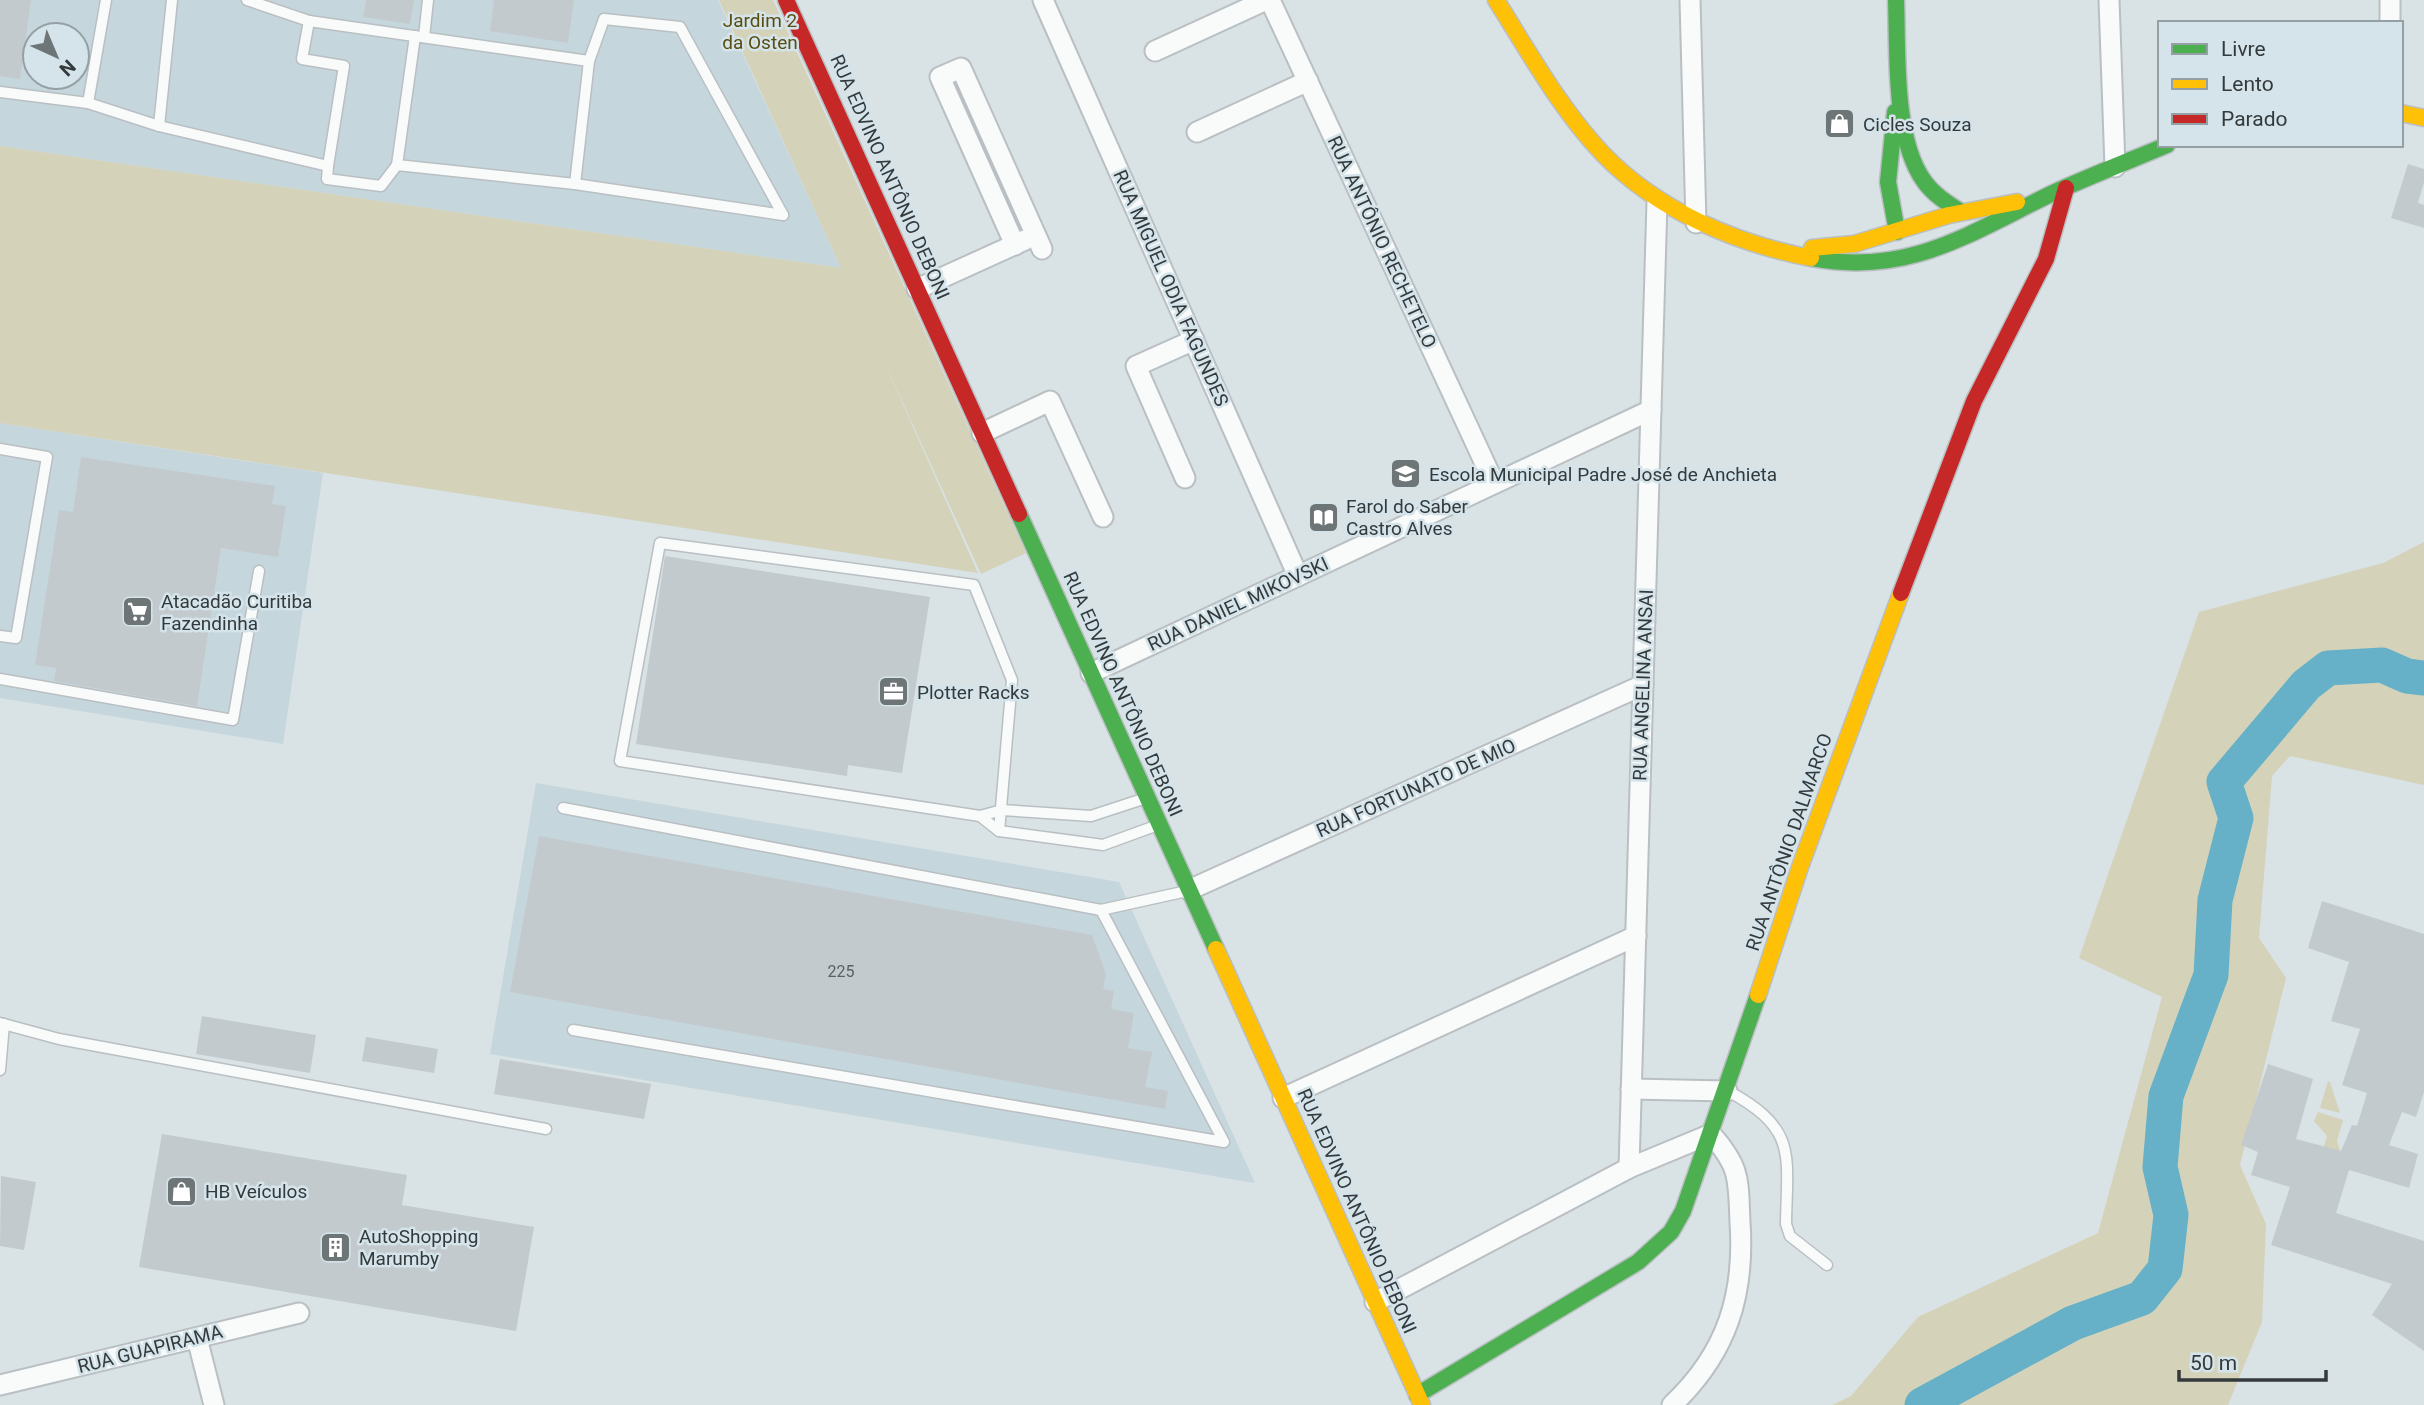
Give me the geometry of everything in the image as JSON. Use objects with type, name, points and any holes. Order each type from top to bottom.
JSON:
[{"type":"street","name":"RUA EDVINO ANTÔNIO DEBONI","points":[[786,0],[1419,1400]]},
{"type":"street","name":"RUA MIGUEL ODIA FAGUNDES","points":[[1044,0],[1298,576]]},
{"type":"street","points":[[1155,51],[1268,0]]},
{"type":"street","name":"RUA ANTÔNIO RECHETELO","points":[[1268,0],[1494,483]]},
{"type":"street","points":[[1496,0],[1563,106],[1595,149],[1616,170],[1657,201],[1696,223],[1818,262],[1871,265],[1920,255],[1953,243],[2060,191],[2162,147]]},
{"type":"street","points":[[1690,0],[1696,223]]},
{"type":"street","points":[[1896,0],[1899,78],[1910,145],[1920,175],[1937,196],[1961,212]]},
{"type":"street","points":[[2109,0],[2115,167]]},
{"type":"street","points":[[2390,0],[2390,21]]},
{"type":"street","points":[[917,289],[1015,245],[1039,242],[961,68],[940,77],[1015,245]]},
{"type":"street","points":[[1897,232],[1888,182],[1899,78]]},
{"type":"street","points":[[1197,132],[1308,81]]},
{"type":"street","points":[[2403,113],[2424,118]]},
{"type":"street","points":[[1762,246],[1838,247],[1961,212],[2060,191]]},
{"type":"street","name":"RUA ANTÔNIO DALMARCO","points":[[1419,1400],[1638,1262],[1671,1232],[1683,1211],[1727,1091],[1796,880],[1945,474],[1974,401],[2046,259],[2060,191]]},
{"type":"street","name":"RUA ANGELINA ANSAI","points":[[1629,1168],[1657,201]]},
{"type":"street","points":[[1897,232],[1953,243]]},
{"type":"street","points":[[1185,478],[1136,366],[1194,340]]},
{"type":"street","points":[[982,433],[1049,401],[1103,517]]},
{"type":"street","name":"RUA DANIEL MIKOVSKI","points":[[1091,673],[1651,410]]},
{"type":"street","name":"RUA FORTUNATO DE MIO","points":[[1189,890],[1643,685]]},
{"type":"street","points":[[1283,1098],[1636,936]]},
{"type":"street","points":[[1631,1089],[1727,1091]]},
{"type":"street","points":[[1375,1302],[1629,1168],[1711,1134],[1730,1155],[1738,1176],[1742,1248],[1739,1290],[1730,1318],[1712,1356],[1672,1405]]},
{"type":"street","name":"RUA GUAPIRAMA","points":[[0,1385],[299,1313]]},
{"type":"street","points":[[197,1338],[214,1405]]},
{"type":"lane","points":[[88,103],[106,0]]},
{"type":"lane","points":[[159,126],[173,0]]},
{"type":"lane","points":[[247,0],[309,21],[589,61]]},
{"type":"lane","points":[[309,21],[302,59],[344,66],[327,179],[381,186],[397,164],[428,0]]},
{"type":"lane","points":[[397,164],[575,184],[783,215],[680,27],[604,19],[589,61],[575,184]]},
{"type":"lane","points":[[0,92],[88,103],[159,126],[328,166]]},
{"type":"lane","points":[[0,449],[47,457],[16,638],[0,636]]},
{"type":"lane","points":[[999,831],[1002,810],[1012,680],[974,585],[660,543],[620,761],[979,816],[1002,810],[1091,816],[1147,797]]},
{"type":"lane","points":[[0,680],[233,720],[259,571]]},
{"type":"lane","points":[[563,808],[1101,909],[1189,890]]},
{"type":"lane","points":[[979,816],[999,831],[1103,845],[1159,825]]},
{"type":"lane","points":[[573,1030],[1224,1142],[1101,909]]},
{"type":"lane","points":[[0,1070],[2,1024],[59,1039],[546,1129]]},
{"type":"lane","points":[[1727,1091],[1747,1102],[1773,1123],[1787,1149],[1786,1224],[1790,1236],[1827,1265]]},
{"type":"shaded area","points":[[0,0],[718,0],[841,268],[0,146]]},
{"type":"shaded area","points":[[0,423],[323,473],[283,744],[0,698]]},
{"type":"shaded area","points":[[536,783],[1119,882],[1255,1183],[490,1054]]},
{"type":"green space","name":"Jardim 2 da Osten","points":[[719,0],[773,0],[1026,553],[981,574],[881,355],[978,573],[0,423],[0,146],[841,268]]},
{"type":"green space","points":[[2424,542],[2424,785],[2290,756],[2272,776],[2259,938],[2286,978],[2240,1165],[2266,1224],[2262,1322],[2228,1405],[1832,1405],[1851,1396],[1918,1317],[2098,1233],[2162,997],[2079,958],[2199,612],[2383,563]]},
{"type":"green space","points":[[2328,1081],[2330,1082],[2340,1113],[2320,1108]]},
{"type":"green space","points":[[2318,1112],[2343,1120],[2337,1141],[2340,1151],[2318,1165],[2327,1136],[2314,1121]]},
{"type":"building","points":[[0,0],[31,0],[28,21],[21,21],[20,79],[0,76]]},
{"type":"building","points":[[366,0],[414,0],[410,24],[363,17]]},
{"type":"building","points":[[494,0],[574,0],[568,43],[490,31]]},
{"type":"building","points":[[2408,164],[2424,169],[2424,182],[2418,203],[2424,205],[2424,228],[2391,218]]},
{"type":"building","name":"Atacadão Curitiba Fazendinha","points":[[81,457],[275,486],[272,504],[286,506],[278,557],[221,548],[197,706],[54,681],[56,668],[35,665],[59,510],[73,512]]},
{"type":"building","points":[[665,556],[930,597],[902,773],[848,765],[847,776],[636,744]]},
{"type":"building","points":[[539,836],[1092,935],[1106,974],[1103,989],[1114,991],[1111,1009],[1134,1013],[1128,1048],[1152,1052],[1145,1087],[1168,1091],[1165,1109],[510,992]]},
{"type":"building","points":[[2322,901],[2424,934],[2424,1092],[2416,1117],[2402,1112],[2389,1145],[2418,1154],[2409,1188],[2349,1170],[2336,1213],[2424,1241],[2424,1351],[2372,1315],[2392,1284],[2271,1245],[2290,1187],[2251,1175],[2258,1152],[2241,1145],[2268,1064],[2313,1079],[2296,1139],[2341,1151],[2352,1125],[2357,1126],[2367,1093],[2342,1085],[2360,1029],[2331,1021],[2349,962],[2308,948]]},
{"type":"building","points":[[202,1016],[316,1035],[310,1073],[196,1054]]},
{"type":"building","points":[[366,1037],[438,1049],[434,1073],[362,1061]]},
{"type":"building","points":[[500,1059],[651,1084],[644,1119],[494,1094]]},
{"type":"building","name":"AutoShopping Marumby","points":[[162,1134],[407,1175],[402,1205],[534,1227],[516,1331],[139,1267]]},
{"type":"building","points":[[1,1176],[36,1182],[24,1250],[0,1246]]},
{"type":"waterway","points":[[1922,1405],[2073,1323],[2142,1298],[2165,1269],[2171,1215],[2160,1167],[2166,1096],[2211,975],[2215,900],[2236,818],[2224,782],[2306,685],[2328,668],[2382,665],[2407,676],[2424,678]]},
{"type":"traffic: fast","points":[[1896,0],[1899,94],[1907,142],[1924,181],[1941,198],[1961,212]]},
{"type":"traffic: fast","points":[[1895,112],[1888,182],[1897,232]]},
{"type":"traffic: fast","points":[[1811,258],[1846,262],[1878,261],[1937,248],[2067,187],[2162,147]]},
{"type":"traffic: fast","points":[[1019,514],[1216,949]]},
{"type":"traffic: fast","points":[[1417,1395],[1638,1262],[1671,1232],[1683,1211],[1758,995]]},
{"type":"traffic: slow","points":[[1496,0],[1573,118],[1587,137],[1624,174],[1672,208],[1698,221],[1754,243],[1811,258]]},
{"type":"traffic: slow","points":[[2403,113],[2424,118]]},
{"type":"traffic: slow","points":[[1812,248],[1854,244],[1949,215],[2017,202]]},
{"type":"traffic: slow","points":[[1758,995],[1800,867],[1901,593]]},
{"type":"traffic: slow","points":[[1216,949],[1422,1405]]},
{"type":"traffic: jam","points":[[786,0],[1019,514]]},
{"type":"traffic: jam","points":[[1901,593],[1974,401],[2046,259],[2066,188]]},
{"type":"place","name":"Cicles Souza","points":[[1840,124]]},
{"type":"place","name":"Escola Municipal Padre José de Anchieta","points":[[1406,474]]},
{"type":"place","name":"Farol do Saber Castro Alves","points":[[1323,517]]},
{"type":"place","name":"Atacadão Curitiba Fazendinha","points":[[138,612]]},
{"type":"place","name":"Plotter Racks","points":[[894,692]]},
{"type":"place","name":"HB Veículos","points":[[182,1191]]},
{"type":"place","name":"AutoShopping Marumby","points":[[336,1247]]}]
